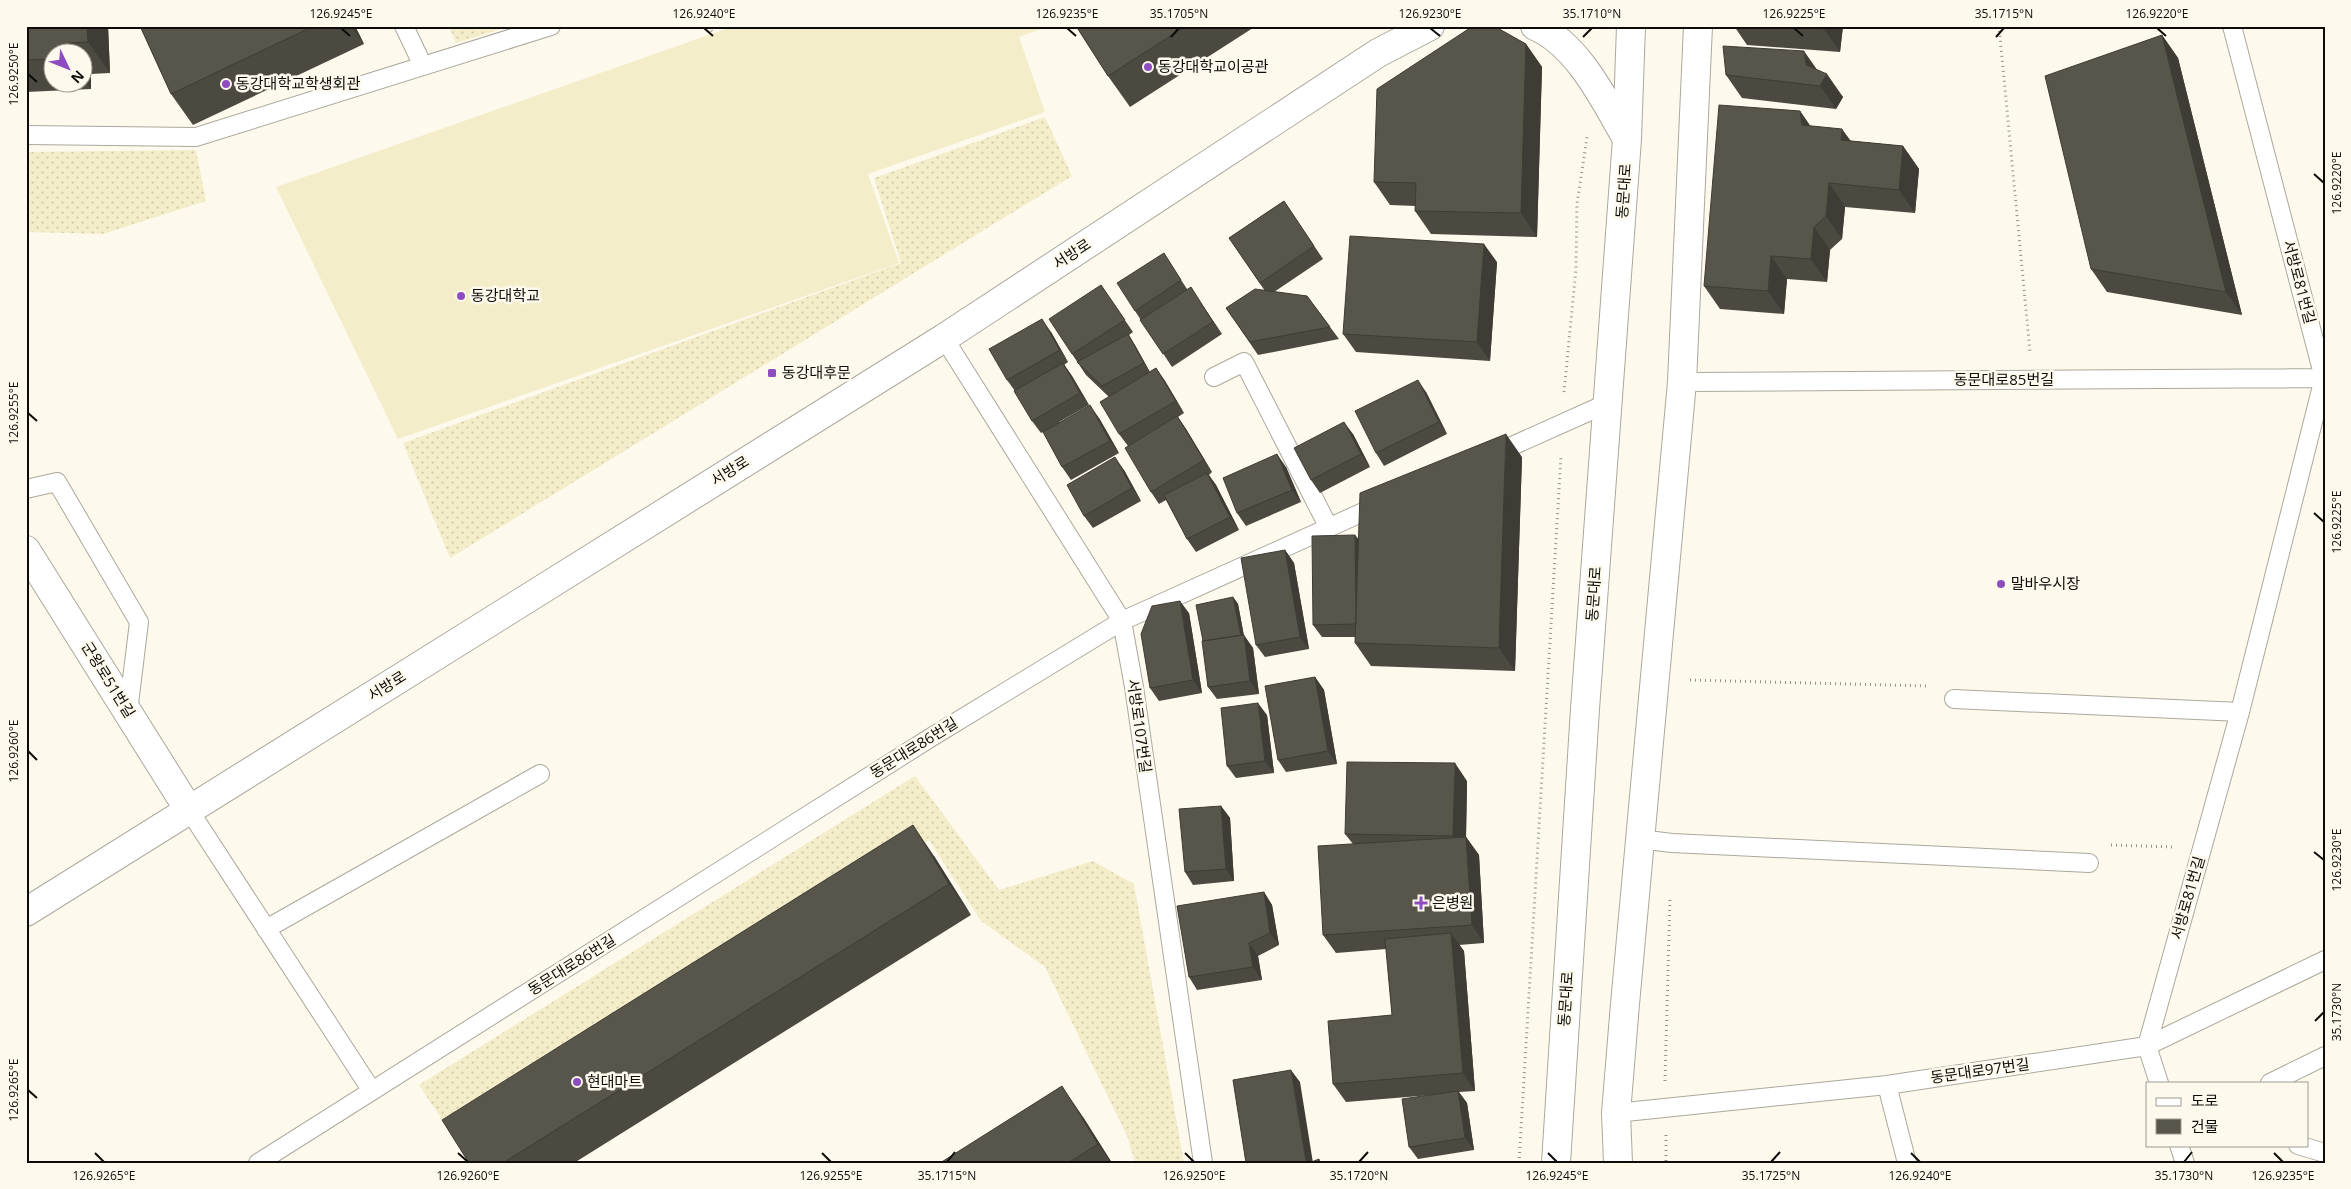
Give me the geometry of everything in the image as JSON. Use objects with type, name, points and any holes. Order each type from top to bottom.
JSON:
[{"type":"main road","name":"서방로","points":[[26,912],[944,338],[1378,53],[1430,26]]},
{"type":"main road","points":[[1535,26],[1567,49],[1593,80],[1628,140]]},
{"type":"main road","name":"동문대로","points":[[1553,1162],[1628,140],[1631,26]]},
{"type":"main road","points":[[1618,1163],[1616,1113],[1639,839],[1682,382],[1698,26]]},
{"type":"main road","name":"군왕로51번길","points":[[26,550],[189,810]]},
{"type":"lane","points":[[404,26],[423,66]]},
{"type":"lane","points":[[26,135],[196,137],[551,26]]},
{"type":"lane","name":"서방로81번길","points":[[2147,1046],[2240,712],[2325,378],[2232,26]]},
{"type":"lane","name":"서방로107번길","points":[[944,338],[1122,621],[1134,687],[1203,1163]]},
{"type":"lane","points":[[1214,377],[1244,362],[1329,528]]},
{"type":"lane","name":"동문대로85번길","points":[[1682,382],[2325,378]]},
{"type":"lane","points":[[1473,463],[1608,403]]},
{"type":"lane","points":[[26,489],[57,482],[139,622],[128,712]]},
{"type":"lane","name":"동문대로86번길","points":[[258,1163],[930,738],[1122,621],[1401,496]]},
{"type":"lane","points":[[1954,699],[2240,712]]},
{"type":"lane","points":[[266,928],[540,774]]},
{"type":"lane","points":[[189,810],[372,1091]]},
{"type":"lane","points":[[1639,839],[1672,843],[2089,863]]},
{"type":"lane","name":"동문대로97번길","points":[[1616,1113],[1887,1085],[2147,1046],[2325,960]]},
{"type":"lane","points":[[2147,1046],[2160,1082]]},
{"type":"lane","points":[[2272,1082],[2325,1056]]},
{"type":"lane","points":[[1887,1085],[1908,1163]]},
{"type":"lane","points":[[2179,1146],[2185,1163]]},
{"type":"lane","points":[[2301,1146],[2325,1153]]},
{"type":"path","points":[[709,26],[713,34]]},
{"type":"path","points":[[1998,26],[2032,380]]},
{"type":"path","points":[[1519,1163],[1566,357],[1576,269],[1577,204],[1588,133]]},
{"type":"path","points":[[1690,680],[1936,686]]},
{"type":"shaded area","points":[[449,26],[511,26],[456,43]]},
{"type":"shaded area","points":[[734,26],[1049,26],[1019,37],[1045,112],[868,174],[899,263],[398,439],[276,187]]},
{"type":"shaded area","points":[[1045,117],[1072,176],[450,558],[403,443],[901,263],[874,178]]},
{"type":"shaded area","points":[[196,150],[206,201],[103,234],[26,232],[26,152]]},
{"type":"shaded area","points":[[915,776],[999,890],[1093,861],[1134,884],[1184,1163],[1135,1163],[1128,1138],[1045,967],[981,921],[929,840],[638,1024],[452,1135],[419,1085]]},
{"type":"building","points":[[26,26],[87,26],[88,42],[42,42],[42,59],[26,60]]},
{"type":"building","points":[[140,26],[314,26],[171,94]]},
{"type":"building","points":[[1076,26],[1186,26],[1108,76]]},
{"type":"building","points":[[1473,26],[1494,26],[1526,44],[1521,213],[1415,211],[1416,183],[1374,182],[1377,89]]},
{"type":"building","points":[[1794,26],[1824,26],[1824,29]]},
{"type":"building","points":[[2162,35],[2226,292],[2091,269],[2045,76]]},
{"type":"building","points":[[1723,46],[1804,51],[1806,65],[1827,74],[1820,86],[1726,75]]},
{"type":"building","points":[[1719,105],[1800,111],[1802,125],[1842,129],[1841,140],[1903,146],[1899,190],[1829,183],[1826,216],[1814,227],[1811,259],[1771,256],[1768,291],[1704,286]]},
{"type":"building","points":[[1284,201],[1314,246],[1260,283],[1229,238]]},
{"type":"building","points":[[1350,236],[1484,244],[1477,342],[1343,334]]},
{"type":"building","points":[[1164,253],[1181,280],[1135,311],[1117,283]]},
{"type":"building","points":[[1101,285],[1125,320],[1072,354],[1049,319]]},
{"type":"building","points":[[1191,287],[1213,322],[1163,354],[1140,320]]},
{"type":"building","points":[[1255,289],[1307,296],[1330,327],[1250,342],[1226,308]]},
{"type":"building","points":[[1042,319],[1060,350],[1007,380],[989,349]]},
{"type":"building","points":[[1128,334],[1144,363],[1102,386],[1077,362]]},
{"type":"building","points":[[1063,363],[1080,393],[1032,421],[1014,391]]},
{"type":"building","points":[[1156,368],[1176,401],[1119,434],[1100,402]]},
{"type":"building","points":[[1418,380],[1439,422],[1376,453],[1355,411]]},
{"type":"building","points":[[1090,405],[1110,441],[1062,467],[1043,432]]},
{"type":"building","points":[[1177,416],[1204,460],[1151,492],[1125,448]]},
{"type":"building","points":[[1344,422],[1361,454],[1311,480],[1294,448]]},
{"type":"building","points":[[1506,434],[1499,648],[1355,643],[1360,493]]},
{"type":"building","points":[[1277,454],[1292,490],[1237,513],[1223,478]]},
{"type":"building","points":[[1115,457],[1132,488],[1084,516],[1067,485]]},
{"type":"building","points":[[1207,473],[1230,517],[1187,539],[1164,495]]},
{"type":"building","points":[[1355,535],[1356,624],[1313,625],[1312,536]]},
{"type":"building","points":[[1285,550],[1300,637],[1256,645],[1241,558]]},
{"type":"building","points":[[1233,597],[1241,635],[1203,641],[1196,605]]},
{"type":"building","points":[[1180,601],[1193,680],[1150,688],[1141,634],[1152,606]]},
{"type":"building","points":[[1244,635],[1250,681],[1208,687],[1202,641]]},
{"type":"building","points":[[1315,677],[1328,751],[1278,760],[1265,686]]},
{"type":"building","points":[[1258,703],[1265,761],[1227,766],[1221,708]]},
{"type":"building","points":[[1347,762],[1455,763],[1453,836],[1345,834]]},
{"type":"building","points":[[1221,806],[1226,869],[1185,872],[1179,809]]},
{"type":"building","points":[[913,825],[949,884],[503,1163],[469,1163],[442,1120]]},
{"type":"building","points":[[1466,837],[1472,925],[1323,935],[1318,846]]},
{"type":"building","points":[[1264,892],[1270,933],[1249,943],[1253,967],[1189,977],[1177,906]]},
{"type":"building","points":[[1451,933],[1463,1073],[1333,1084],[1328,1021],[1392,1015],[1385,939]]},
{"type":"building","points":[[1291,1070],[1306,1162],[1246,1163],[1233,1080]]},
{"type":"building","points":[[1062,1086],[1098,1144],[1068,1163],[940,1163]]},
{"type":"building","points":[[1458,1091],[1465,1138],[1409,1147],[1402,1099]]},
{"type":"building","points":[[1319,1159],[1320,1163],[1309,1163]]},
{"type":"place","name":"동강대학교이공관","points":[[1148,67]]},
{"type":"place","name":"동강대학교학생회관","points":[[226,84]]},
{"type":"place","name":"동강대학교","points":[[461,296]]},
{"type":"place","name":"동강대후문","points":[[772,373]]},
{"type":"place","name":"말바우시장","points":[[2001,584]]},
{"type":"place","name":"은병원","points":[[1421,903]]},
{"type":"place","name":"현대마트","points":[[577,1082]]}]
